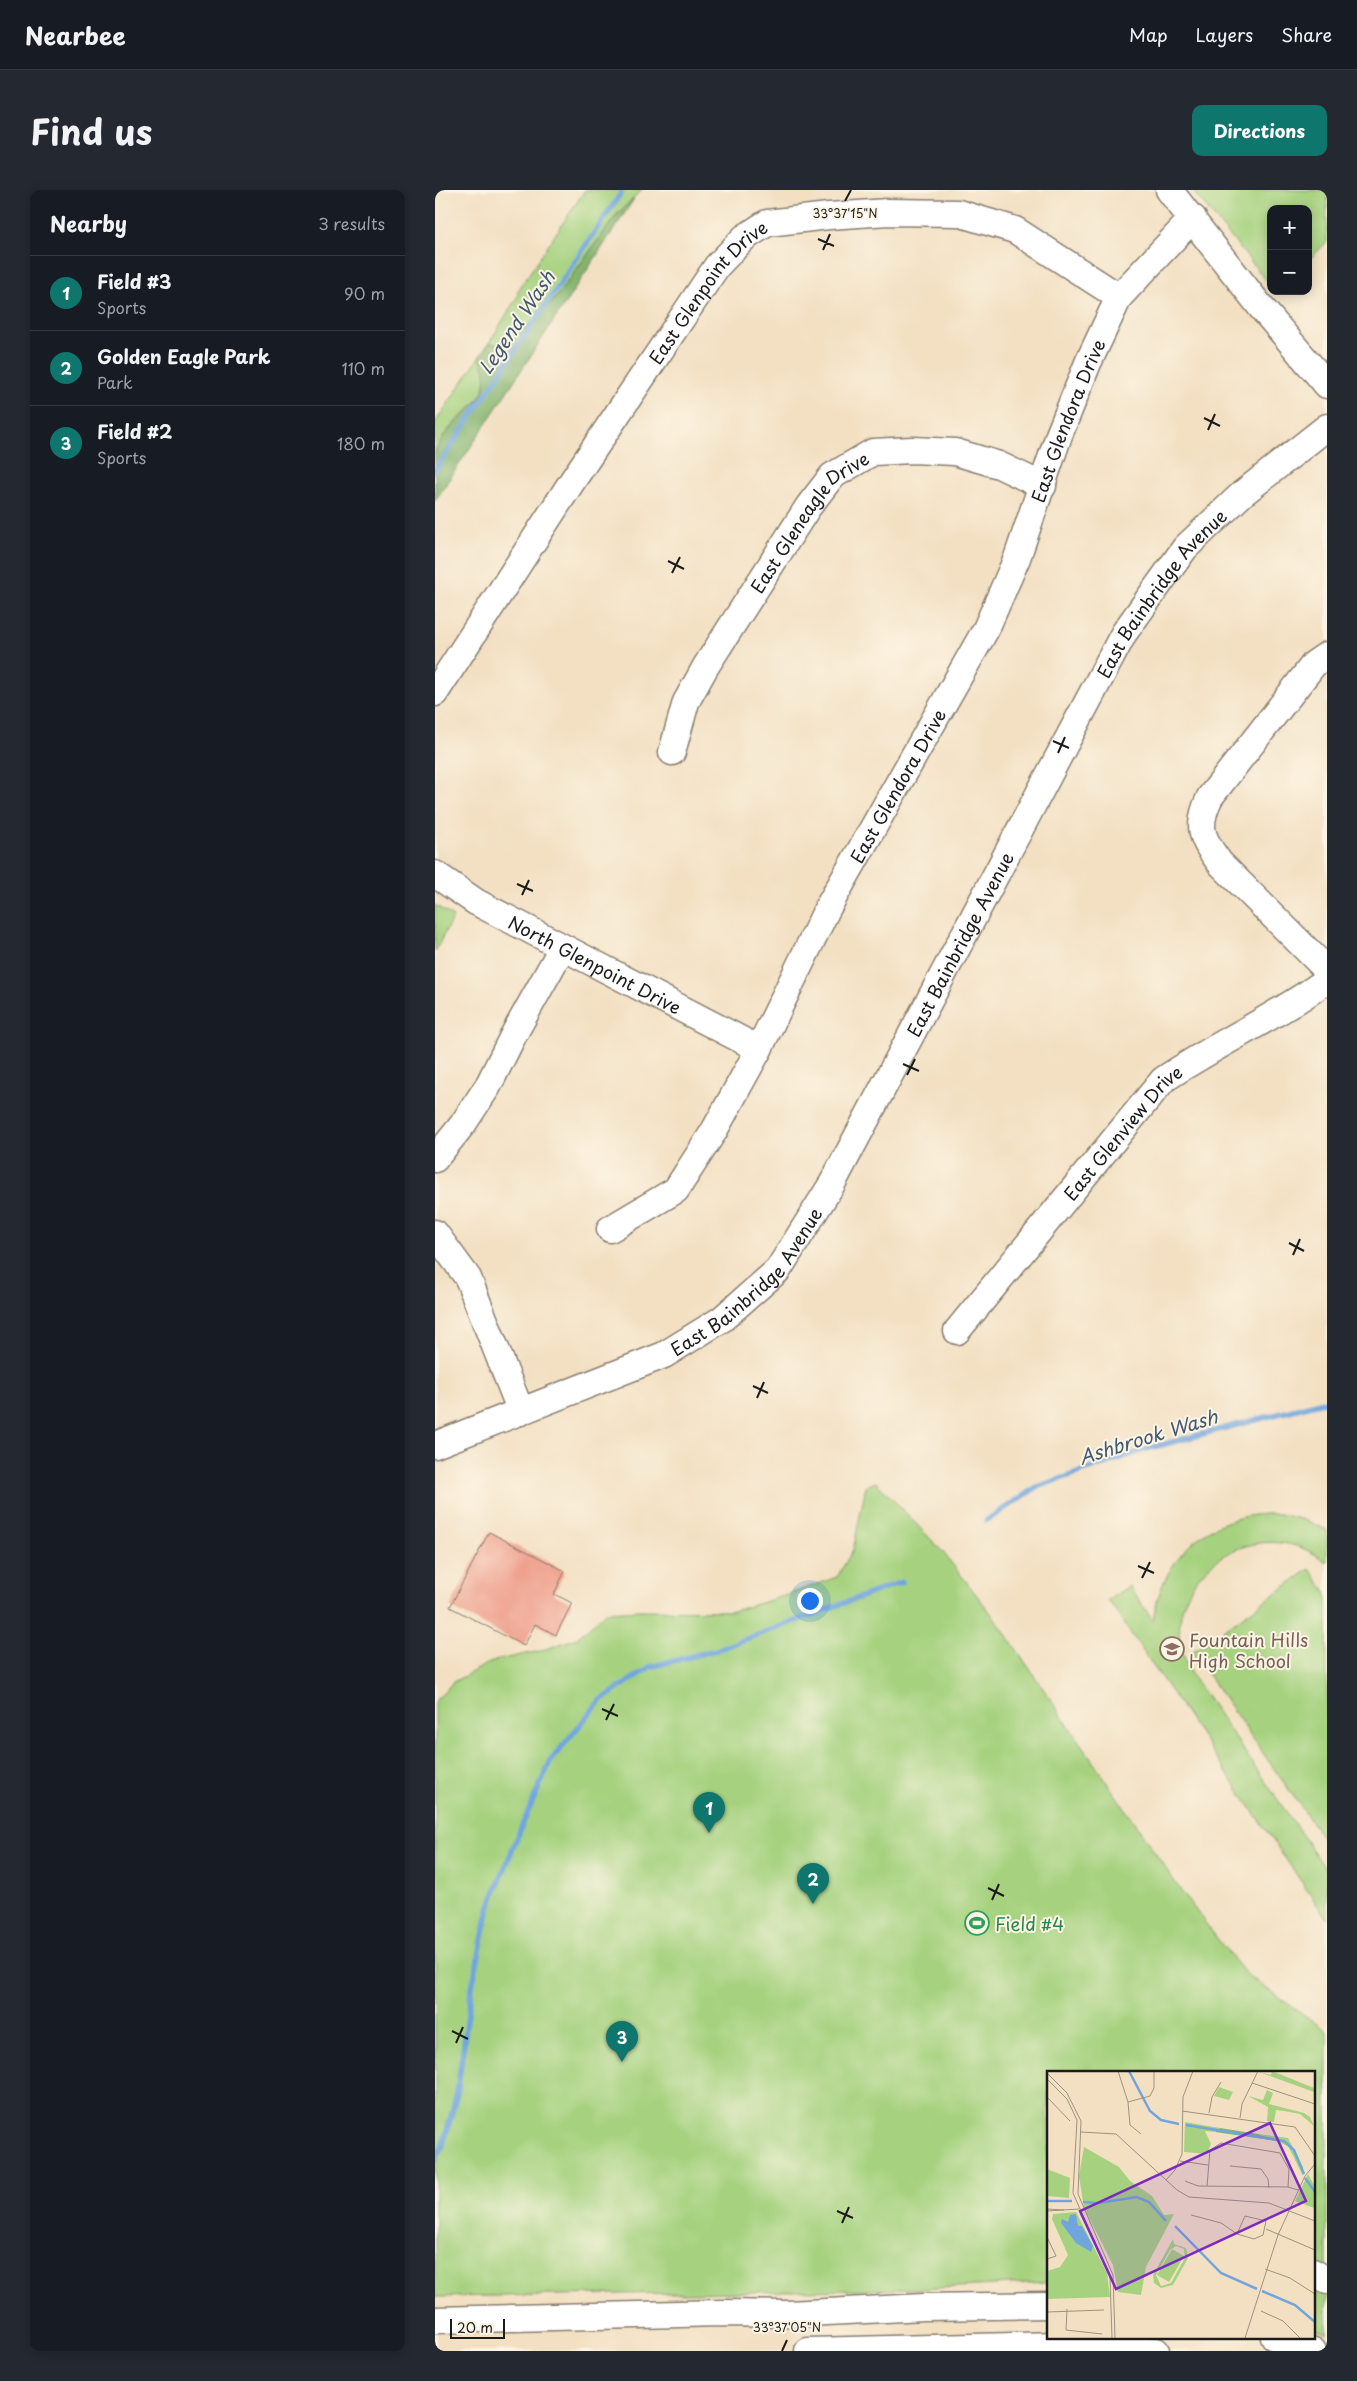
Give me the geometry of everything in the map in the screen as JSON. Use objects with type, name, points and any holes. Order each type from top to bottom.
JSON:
[{"type":"street","points":[[1169,190],[1193,218],[1260,306],[1327,385]]},
{"type":"street","name":"East Glenpoint Drive","points":[[435,693],[573,480],[717,266],[744,238],[767,224],[829,216],[888,212],[958,213],[1015,230],[1119,298]]},
{"type":"street","points":[[1119,298],[1193,218]]},
{"type":"street","name":"East Glendora Drive","points":[[610,1230],[676,1190],[714,1131],[759,1050],[827,909],[986,629],[1017,558],[1059,435],[1087,363],[1119,298]]},
{"type":"street","name":"East Bainbridge Avenue","points":[[435,1445],[664,1355],[722,1319],[778,1270],[832,1184],[1124,633],[1185,548],[1242,494],[1327,427]]},
{"type":"street","name":"East Gleneagle Drive","points":[[672,752],[686,702],[706,666],[808,507],[833,476],[873,452],[912,450],[955,452],[999,465],[1043,486]]},
{"type":"street","points":[[1327,655],[1314,664],[1211,797],[1203,812],[1201,826],[1207,845],[1221,862],[1327,970]]},
{"type":"street","name":"North Glenpoint Drive","points":[[435,874],[476,902],[759,1050]]},
{"type":"street","points":[[435,1159],[463,1124],[489,1086],[514,1034],[562,948]]},
{"type":"street","name":"East Glenview Drive","points":[[957,1331],[1163,1080],[1200,1055],[1303,998],[1327,980]]},
{"type":"street","points":[[435,1233],[468,1278],[521,1412]]},
{"type":"street","points":[[1314,2273],[1327,2280]]},
{"type":"street","points":[[435,2320],[721,2313],[788,2314],[924,2307],[1047,2305]]},
{"type":"street","points":[[1277,2338],[1313,2351]]},
{"type":"street","points":[[808,2351],[1057,2345],[1117,2347],[1156,2351]]},
{"type":"green space","points":[[585,190],[642,190],[618,213],[551,304],[516,337],[500,345],[489,343],[519,294],[517,292]]},
{"type":"green space","points":[[1192,190],[1327,190],[1327,242],[1312,257],[1312,205],[1267,205],[1267,281]]},
{"type":"green space","points":[[634,199],[435,501],[435,454],[441,441],[479,398],[485,386],[485,373],[479,357],[489,343],[500,345],[516,337],[551,304],[618,213]]},
{"type":"green space","points":[[479,357],[486,380],[484,389],[474,404],[449,430],[435,454],[435,423]]},
{"type":"green space","points":[[435,905],[453,917],[435,952]]},
{"type":"green space","points":[[876,1482],[942,1551],[997,1621],[1181,1891],[1246,1974],[1327,2031],[1327,2333],[1314,2327],[1314,2071],[1047,2071],[1047,2282],[920,2289],[435,2297],[435,1702],[453,1682],[493,1661],[540,1651],[577,1638],[606,1612],[641,1610],[733,1611],[784,1596],[837,1577],[853,1550],[866,1486]]},
{"type":"green space","points":[[1279,1514],[1305,1520],[1327,1530],[1327,1563],[1303,1548],[1277,1543],[1252,1544],[1228,1553],[1207,1568],[1191,1589],[1181,1614],[1180,1642],[1191,1674],[1327,1871],[1327,1919],[1108,1600],[1129,1586],[1153,1620],[1158,1596],[1167,1575],[1179,1557],[1194,1541],[1212,1529],[1232,1520],[1254,1515]]},
{"type":"green space","points":[[1310,1569],[1327,1593],[1327,1844],[1192,1652]]},
{"type":"building","points":[[489,1532],[565,1571],[554,1594],[572,1603],[556,1635],[535,1624],[524,1646],[450,1607]]},
{"type":"waterway","name":"Legend Wash","points":[[435,470],[623,190]]},
{"type":"waterway","name":"Ashbrook Wash","points":[[987,1520],[1037,1487],[1150,1448],[1327,1401]]},
{"type":"waterway","points":[[435,2160],[442,2149],[457,2093],[471,1992],[489,1908],[551,1760],[600,1701],[650,1667],[716,1650],[902,1582]]},
{"type":"place","name":"Fountain Hills High School","points":[[1172,1649]]},
{"type":"place","name":"Field #3","points":[[709,1833]]},
{"type":"place","name":"Golden Eagle Park","points":[[813,1904]]},
{"type":"place","name":"Field #4","points":[[977,1923]]},
{"type":"place","name":"Field #2","points":[[622,2062]]}]
